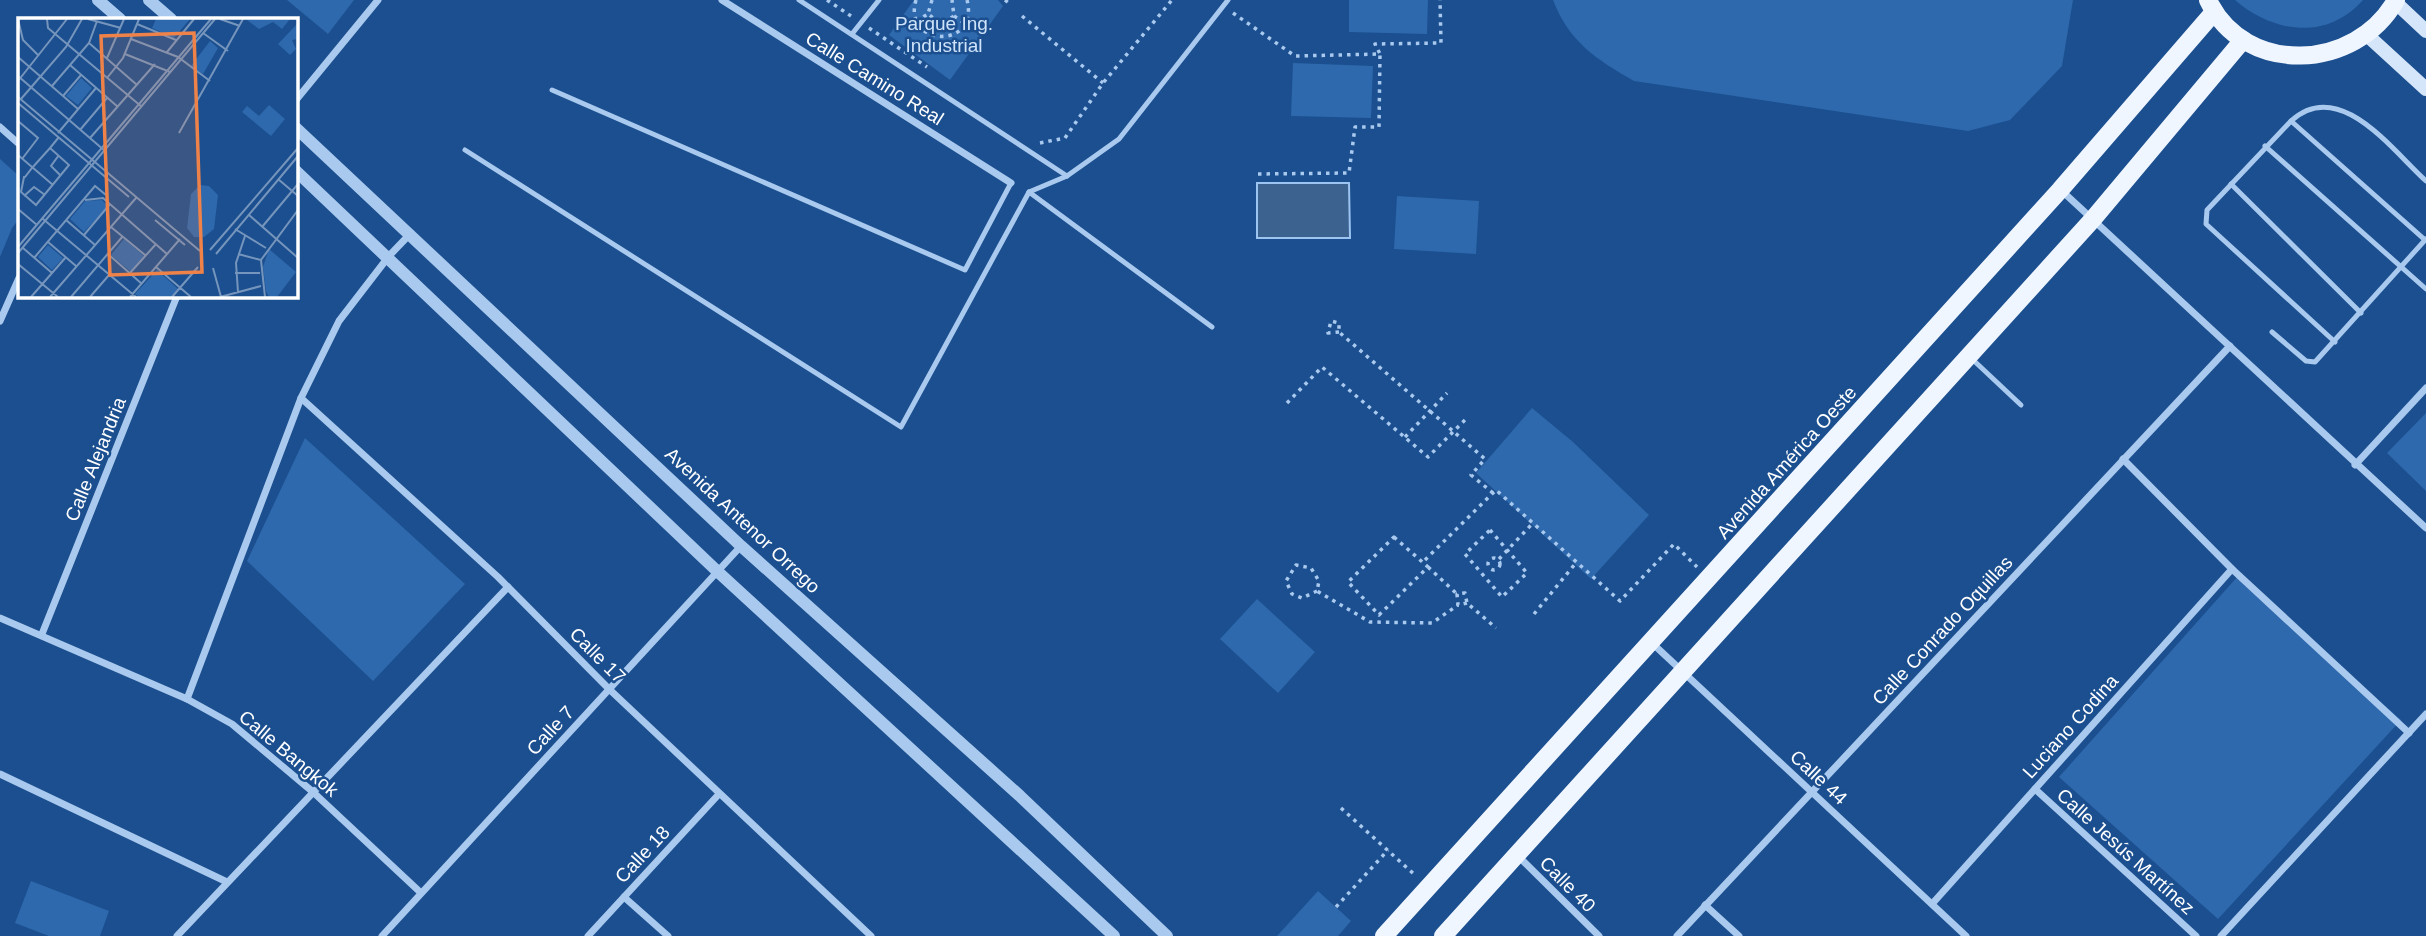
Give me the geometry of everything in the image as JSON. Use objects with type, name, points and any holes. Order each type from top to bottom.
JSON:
[{"type":"main road","points":[[2211,6],[2243,40],[2273,54],[2306,57],[2338,51],[2367,35],[2395,1],[2426,31]]},
{"type":"main road","name":"Avenida América Oeste","points":[[1384,936],[2060,190],[2211,6]]},
{"type":"main road","points":[[2367,35],[2426,89]]},
{"type":"main road","points":[[1443,936],[1682,669],[2093,219],[2243,40]]},
{"type":"street","points":[[98,0],[119,18]]},
{"type":"street","points":[[149,0],[170,18]]},
{"type":"street","points":[[298,98],[378,0]]},
{"type":"street","name":"Calle Camino Real","points":[[722,0],[1011,183]]},
{"type":"street","points":[[0,127],[18,143]]},
{"type":"street","name":"Avenida Antenor Orrego","points":[[298,130],[411,233],[741,546],[1020,796],[1167,936]]},
{"type":"street","points":[[298,173],[716,572],[1114,936]]},
{"type":"street","points":[[2060,190],[2426,528]]},
{"type":"street","points":[[187,699],[301,398],[340,321],[388,256],[411,233]]},
{"type":"street","points":[[0,321],[18,280]]},
{"type":"street","name":"Calle Alejandria","points":[[42,634],[176,298]]},
{"type":"street","name":"Calle Conrado Oquillas","points":[[1677,936],[2230,346]]},
{"type":"street","points":[[2356,465],[2426,388]]},
{"type":"street","name":"Calle 17","points":[[301,398],[508,587],[609,689],[871,936]]},
{"type":"street","points":[[2123,459],[2232,569],[2409,733]]},
{"type":"street","name":"Calle 7","points":[[382,936],[741,546]]},
{"type":"street","name":"Luciano Codina","points":[[1932,904],[2232,569]]},
{"type":"street","points":[[177,936],[508,587]]},
{"type":"street","name":"Calle Bangkok","points":[[0,618],[187,699],[232,724],[313,792],[420,892]]},
{"type":"street","name":"Calle 44","points":[[1650,641],[1966,936]]},
{"type":"street","points":[[2221,936],[2426,714]]},
{"type":"street","points":[[0,774],[227,881]]},
{"type":"street","name":"Calle Jesús Martínez","points":[[2035,789],[2196,936]]},
{"type":"street","name":"Calle 18","points":[[588,936],[719,794]]},
{"type":"street","name":"Calle 40","points":[[1515,854],[1599,936]]},
{"type":"street","points":[[624,897],[668,936]]},
{"type":"street","points":[[1706,905],[1739,936]]},
{"type":"lane","points":[[799,0],[1067,176]]},
{"type":"lane","points":[[852,34],[878,0]]},
{"type":"lane","points":[[464,150],[901,427],[1029,192],[1067,176],[1119,139],[1228,0]]},
{"type":"lane","points":[[552,90],[965,270],[1011,183]]},
{"type":"lane","points":[[2335,342],[2206,224],[2207,210],[2304,108],[2315,105],[2331,106],[2352,114],[2426,181]]},
{"type":"lane","points":[[2272,331],[2311,362],[2335,342],[2426,240],[2291,121]]},
{"type":"lane","points":[[2265,146],[2426,289]]},
{"type":"lane","points":[[2231,184],[2361,313]]},
{"type":"lane","points":[[1029,192],[1212,327]]},
{"type":"lane","points":[[1969,356],[2021,405]]},
{"type":"path","points":[[827,0],[937,74]]},
{"type":"path","points":[[916,0],[916,21],[933,36],[954,34],[965,24],[969,10],[967,0]]},
{"type":"path","points":[[916,21],[928,14],[932,0]]},
{"type":"path","points":[[952,0],[954,16],[975,31]]},
{"type":"path","points":[[1005,0],[1011,5]]},
{"type":"path","points":[[1038,143],[1065,138],[1103,83],[1172,0]]},
{"type":"path","points":[[1258,174],[1349,173],[1355,127],[1379,127],[1380,54],[1375,44],[1441,43],[1440,0]]},
{"type":"path","points":[[1223,6],[1295,56],[1380,54]]},
{"type":"path","points":[[928,14],[936,22],[946,23],[954,16]]},
{"type":"path","points":[[1022,16],[1103,83]]},
{"type":"path","points":[[933,36],[936,22]]},
{"type":"path","points":[[1339,332],[1485,459],[1471,475],[1493,494]]},
{"type":"path","points":[[1287,403],[1322,367],[1428,457],[1468,417]]},
{"type":"path","points":[[1405,437],[1447,393]]},
{"type":"path","points":[[1425,560],[1496,490],[1620,601],[1674,544],[1709,577]]},
{"type":"path","points":[[1499,559],[1533,523]]},
{"type":"path","points":[[1490,530],[1507,550],[1527,573],[1502,597],[1465,554],[1490,530]]},
{"type":"path","points":[[1428,567],[1379,615],[1348,582],[1394,537],[1428,567],[1457,594],[1458,605]]},
{"type":"path","points":[[1534,614],[1576,564]]},
{"type":"path","points":[[1301,565],[1314,570],[1319,581],[1317,591],[1302,598],[1292,594],[1286,581],[1291,569],[1301,565]]},
{"type":"path","points":[[1317,591],[1370,622],[1432,623],[1458,605],[1467,603]]},
{"type":"path","points":[[1457,594],[1465,593],[1467,603],[1496,628]]},
{"type":"path","points":[[1341,808],[1427,887]]},
{"type":"path","points":[[1336,907],[1388,850]]},
{"type":"green space","points":[[287,0],[354,0],[328,34]]},
{"type":"green space","name":"Parque Ing. Industrial","points":[[914,0],[998,0],[1003,6],[950,80],[889,35]]},
{"type":"green space","points":[[1349,0],[1428,0],[1427,34],[1349,32]]},
{"type":"green space","points":[[1553,0],[2073,0],[2062,66],[2010,120],[1968,131],[1634,81],[1596,57],[1576,39]]},
{"type":"green space","points":[[2235,0],[2363,0],[2349,13],[2333,22],[2300,28],[2266,20]]},
{"type":"green space","points":[[1293,63],[1373,66],[1371,118],[1291,116]]},
{"type":"green space","points":[[0,159],[18,175],[18,220],[0,257]]},
{"type":"green space","points":[[1397,196],[1479,201],[1476,254],[1394,249]]},
{"type":"green space","points":[[1532,408],[1573,442],[1649,515],[1591,579],[1476,473]]},
{"type":"green space","points":[[2426,413],[2426,491],[2387,453]]},
{"type":"green space","points":[[305,438],[465,584],[373,681],[247,561]]},
{"type":"green space","points":[[2238,576],[2401,720],[2218,919],[2059,777]]},
{"type":"green space","points":[[1257,599],[1315,652],[1278,693],[1220,639]]},
{"type":"green space","points":[[31,881],[109,911],[100,936],[49,936],[15,923]]},
{"type":"green space","points":[[1318,891],[1351,921],[1338,936],[1277,936]]},
{"type":"shaded area","points":[[1257,183],[1349,183],[1350,238],[1257,238]]}]
